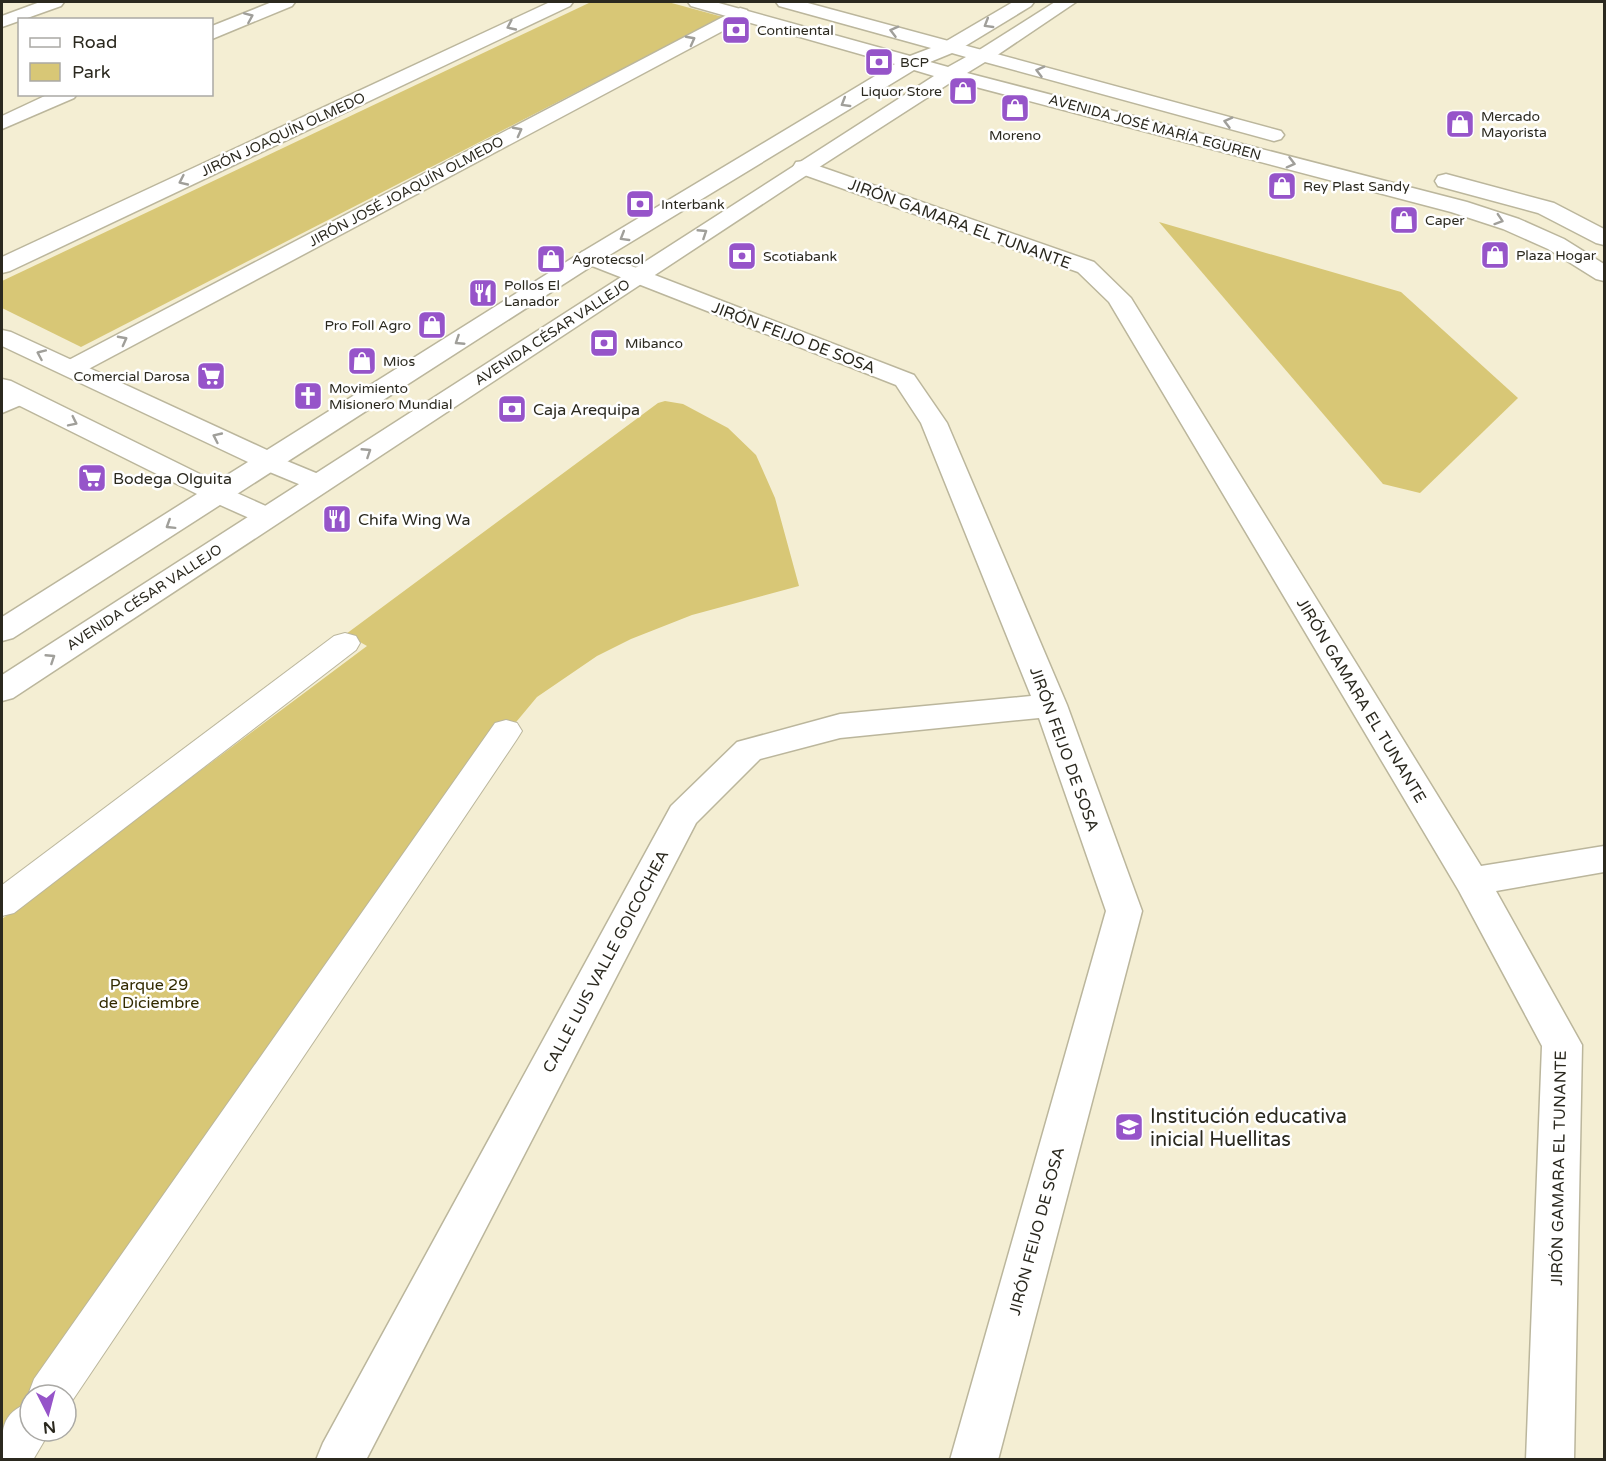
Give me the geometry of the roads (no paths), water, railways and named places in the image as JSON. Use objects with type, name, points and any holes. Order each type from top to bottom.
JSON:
[{"type":"street","points":[[5,2],[31,11]]},
{"type":"street","points":[[2,22],[55,2]]},
{"type":"street","points":[[213,33],[286,2]]},
{"type":"street","name":"JIRÓN JOAQUÍN OLMEDO","points":[[2,266],[564,2]]},
{"type":"street","name":"AVENIDA JOSÉ MARÍA EGUREN","points":[[697,2],[950,74],[1459,207],[1511,224],[1556,244],[1605,274]]},
{"type":"street","name":"AVENIDA JOSÉ MARÍA EGUREN","points":[[785,2],[1293,140]]},
{"type":"street","points":[[2,631],[590,257],[913,62],[950,47],[1025,2]]},
{"type":"street","name":"AVENIDA CÉSAR VALLEJO","points":[[2,690],[804,167],[1067,2]]},
{"type":"street","name":"JIRÓN JOSÉ JOAQUÍN OLMEDO","points":[[72,368],[740,14]]},
{"type":"street","points":[[7,116],[62,96]]},
{"type":"street","name":"JIRÓN GAMARA EL TUNANTE","points":[[804,167],[1086,267],[1119,298],[1472,881],[1562,1045],[1550,1460]]},
{"type":"street","points":[[1431,177],[1546,208],[1605,238]]},
{"type":"street","name":"JIRÓN FEIJO DE SOSA","points":[[590,257],[636,277],[905,380],[934,423],[1051,705],[1124,911],[974,1460]]},
{"type":"street","points":[[2,337],[318,484]]},
{"type":"street","points":[[7,396],[267,517]]},
{"type":"street","points":[[2,903],[345,643]]},
{"type":"street","name":"CALLE LUIS VALLE GOICOCHEA","points":[[340,1460],[683,815],[749,750],[840,726],[1051,705]]},
{"type":"street","points":[[58,1383],[506,730]]},
{"type":"street","points":[[1472,881],[1605,859]]},
{"type":"street","points":[[5,1460],[18,1441]]},
{"type":"place","name":"Continental","points":[[736,30]]},
{"type":"place","name":"BCP","points":[[879,62]]},
{"type":"place","name":"Liquor Store","points":[[963,91]]},
{"type":"place","name":"Moreno","points":[[1015,108]]},
{"type":"place","name":"Mercado Mayorista","points":[[1460,124]]},
{"type":"place","name":"Rey Plast Sandy","points":[[1282,186]]},
{"type":"place","name":"Interbank","points":[[640,204]]},
{"type":"place","name":"Caper","points":[[1404,220]]},
{"type":"place","name":"Plaza Hogar","points":[[1495,255]]},
{"type":"place","name":"Scotiabank","points":[[742,256]]},
{"type":"place","name":"Agrotecsol","points":[[551,259]]},
{"type":"place","name":"Pollos El Lanador","points":[[483,293]]},
{"type":"place","name":"Pro Foll Agro","points":[[432,325]]},
{"type":"place","name":"Mibanco","points":[[604,343]]},
{"type":"place","name":"Mios","points":[[362,361]]},
{"type":"place","name":"Comercial Darosa","points":[[211,376]]},
{"type":"place","name":"Movimiento Misionero Mundial","points":[[308,396]]},
{"type":"place","name":"Caja Arequipa","points":[[512,409]]},
{"type":"place","name":"Bodega Olguita","points":[[92,478]]},
{"type":"place","name":"Chifa Wing Wa","points":[[337,519]]},
{"type":"place","name":"Institución educativa inicial Huellitas","points":[[1129,1127]]},
{"type":"park label","name":"Parque 29 de Diciembre","points":[[149,993]]}]
